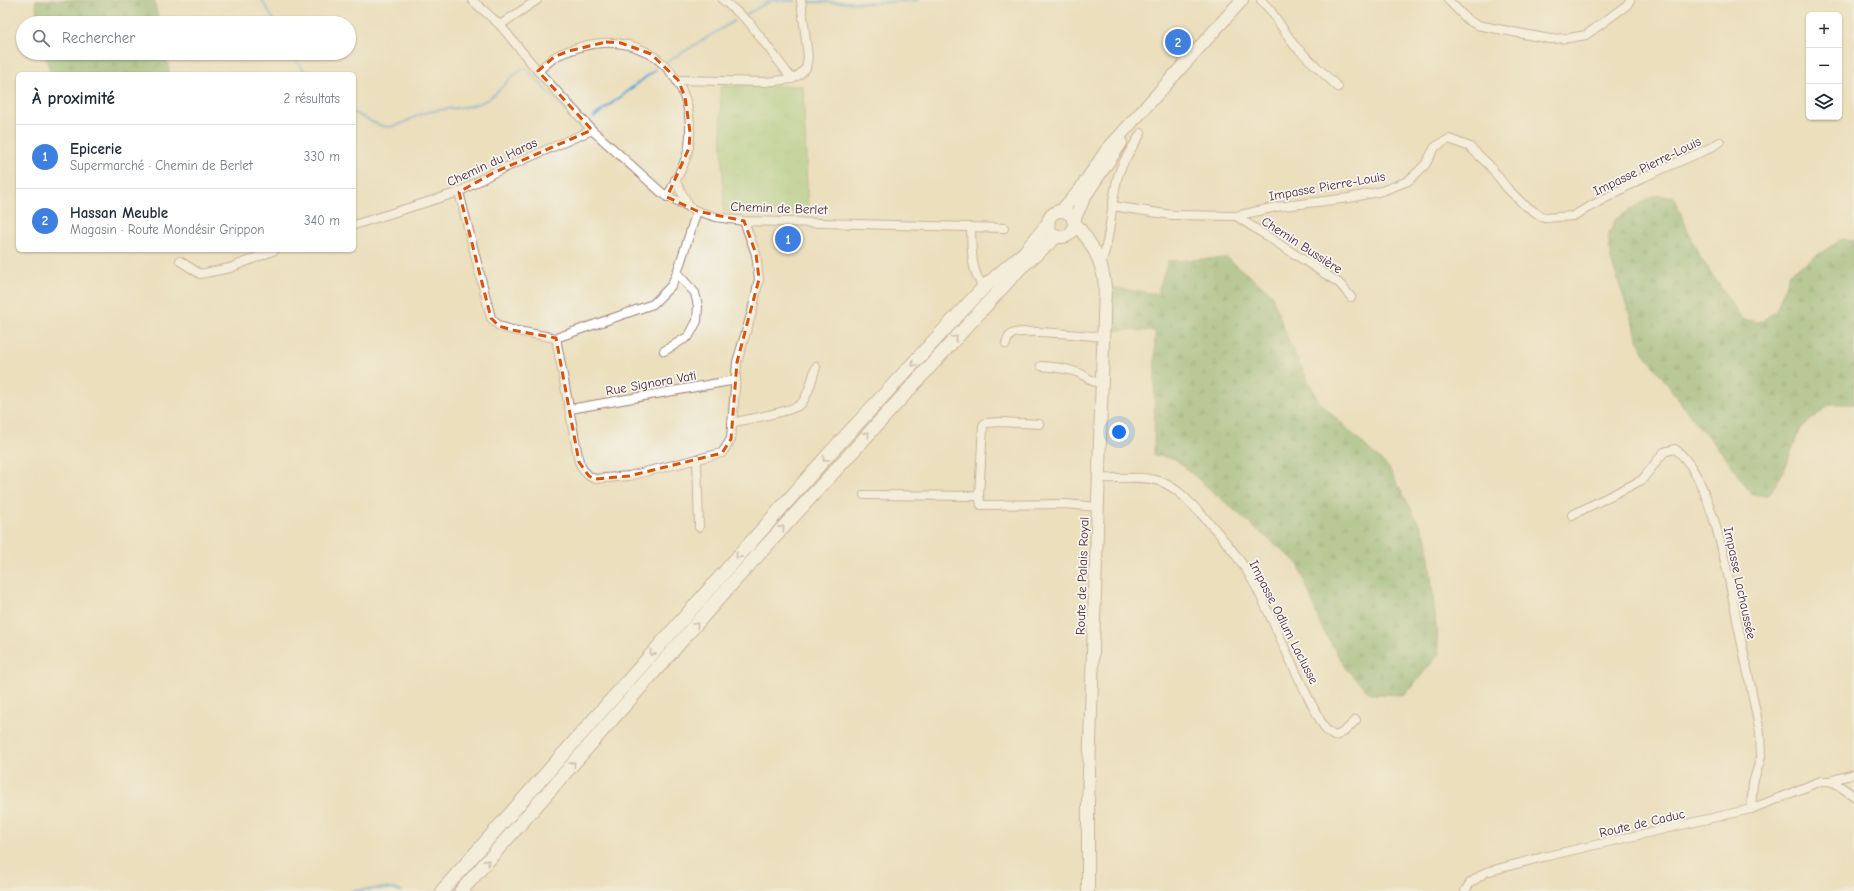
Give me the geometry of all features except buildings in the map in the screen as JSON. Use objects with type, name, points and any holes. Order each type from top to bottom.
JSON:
[{"type":"highway","points":[[442,891],[829,454],[984,287],[1025,252],[1048,224]]},
{"type":"highway","points":[[984,287],[988,289],[994,288],[1062,236]]},
{"type":"highway","points":[[461,891],[732,583],[1017,271]]},
{"type":"main road","points":[[1132,123],[1114,154],[1085,196],[1074,221],[1072,232],[1062,236],[1050,232],[1048,224],[1051,215],[1061,210],[1079,191],[1106,151],[1242,0]]},
{"type":"main road","points":[[1061,210],[1069,213],[1074,221]]},
{"type":"main road","name":"Route de Palais Royal","points":[[1074,221],[1101,263],[1105,287],[1089,795],[1088,891]]},
{"type":"main road","name":"Route de Palais Royal","points":[[1062,236],[1088,247],[1101,263]]},
{"type":"street","name":"Chemin de Berlet","points":[[472,0],[500,25],[538,71],[592,130],[667,196],[694,209],[716,217],[744,221],[1004,228]]},
{"type":"street","points":[[500,25],[537,0]]},
{"type":"street","points":[[723,0],[750,22],[792,79]]},
{"type":"street","points":[[678,80],[765,82],[792,79],[803,71],[807,63],[801,0]]},
{"type":"street","points":[[1261,0],[1271,11],[1294,44],[1338,87]]},
{"type":"street","points":[[1448,0],[1468,20],[1477,25],[1555,39],[1586,35],[1627,5],[1630,0]]},
{"type":"street","points":[[538,71],[554,58],[569,51],[606,42],[621,43],[651,54],[678,80],[685,97],[690,132],[689,148],[685,161],[667,196]]},
{"type":"street","name":"Chemin du Haras","points":[[356,223],[459,192],[493,172],[592,130]]},
{"type":"street","points":[[1101,263],[1109,239],[1112,206],[1118,175],[1142,133]]},
{"type":"street","name":"Impasse Pierre-Louis","points":[[1112,206],[1172,215],[1236,216],[1276,207],[1349,198],[1382,192],[1408,181],[1425,165],[1435,147],[1450,139],[1470,147],[1489,165],[1507,188],[1523,204],[1544,218],[1573,216],[1644,177],[1708,149],[1720,142]]},
{"type":"street","points":[[459,192],[491,318],[499,326],[512,330],[556,338],[653,304],[671,286],[677,273],[694,209],[675,180]]},
{"type":"street","name":"Chemin Bussière","points":[[1236,216],[1339,283],[1351,297]]},
{"type":"street","points":[[556,338],[579,462],[583,470],[589,476],[595,479],[629,476],[722,453],[731,439],[737,362],[752,312],[759,279],[756,254],[744,221]]},
{"type":"street","points":[[970,228],[974,270],[978,280],[984,287]]},
{"type":"street","points":[[180,261],[200,274],[230,268],[270,252]]},
{"type":"street","points":[[664,352],[689,336],[697,321],[698,306],[695,293],[677,273]]},
{"type":"street","points":[[1006,344],[1008,336],[1012,333],[1034,331],[1103,337]]},
{"type":"street","points":[[1041,366],[1073,371],[1091,382],[1102,383]]},
{"type":"street","points":[[732,423],[786,410],[800,405],[806,396],[816,367]]},
{"type":"street","name":"Rue Signora Vati","points":[[570,409],[736,380]]},
{"type":"street","points":[[1039,424],[1001,422],[986,423],[983,426],[979,496],[981,505],[1065,504],[1098,507]]},
{"type":"street","name":"Impasse Lachaussée","points":[[1572,515],[1642,480],[1656,460],[1664,452],[1669,450],[1675,449],[1680,452],[1696,475],[1722,544],[1760,732],[1761,757],[1753,783],[1751,809]]},
{"type":"street","points":[[697,459],[699,527]]},
{"type":"street","name":"Impasse Odlum Laclusse","points":[[1098,478],[1148,479],[1159,481],[1172,487],[1185,497],[1217,531],[1255,585],[1282,644],[1326,730],[1334,736],[1340,735],[1356,720]]},
{"type":"street","points":[[864,495],[979,496]]},
{"type":"street","name":"Route de Caduc","points":[[1465,891],[1470,883],[1486,872],[1543,857],[1751,809],[1821,781],[1829,781],[1854,774]]},
{"type":"street","points":[[1829,781],[1835,783],[1854,796]]},
{"type":"highlighted area","points":[[606,42],[621,43],[651,54],[678,80],[685,97],[690,132],[689,148],[667,197],[697,211],[744,221],[756,254],[759,279],[737,362],[731,439],[722,453],[629,476],[595,479],[589,476],[579,462],[556,338],[512,330],[499,326],[491,318],[459,192],[493,173],[592,130],[538,71],[554,57],[569,51]]},
{"type":"green space","points":[[36,0],[154,0],[157,16],[37,16]]},
{"type":"green space","points":[[46,60],[167,60],[170,72],[50,72]]},
{"type":"green space","points":[[720,86],[803,86],[808,212],[724,212]]},
{"type":"green space","points":[[1652,196],[1673,196],[1699,255],[1742,319],[1761,322],[1776,311],[1790,273],[1842,239],[1854,240],[1854,404],[1830,404],[1800,429],[1784,471],[1769,495],[1752,495],[1729,461],[1694,421],[1641,348],[1611,260],[1608,236],[1616,219]]},
{"type":"green space","points":[[1227,258],[1271,293],[1290,345],[1319,402],[1388,467],[1427,538],[1439,654],[1405,695],[1370,694],[1346,669],[1321,626],[1298,563],[1175,459],[1154,455],[1155,331],[1110,330],[1110,287],[1157,294],[1168,261]]},
{"type":"waterway","points":[[262,0],[271,16]]},
{"type":"waterway","points":[[747,14],[772,0],[795,1]]},
{"type":"waterway","points":[[805,2],[877,3],[918,0]]},
{"type":"waterway","points":[[667,62],[734,21]]},
{"type":"waterway","points":[[297,60],[305,72]]},
{"type":"waterway","points":[[356,114],[384,127],[388,127],[404,123],[418,115],[435,110],[474,105],[493,96],[517,72],[522,69],[527,69],[581,128]]},
{"type":"waterway","points":[[594,117],[655,70]]},
{"type":"waterway","points":[[352,891],[385,888],[402,891]]},
{"type":"place","name":"Hassan Meuble","points":[[1178,42]]},
{"type":"place","name":"Epicerie","points":[[788,239]]}]
